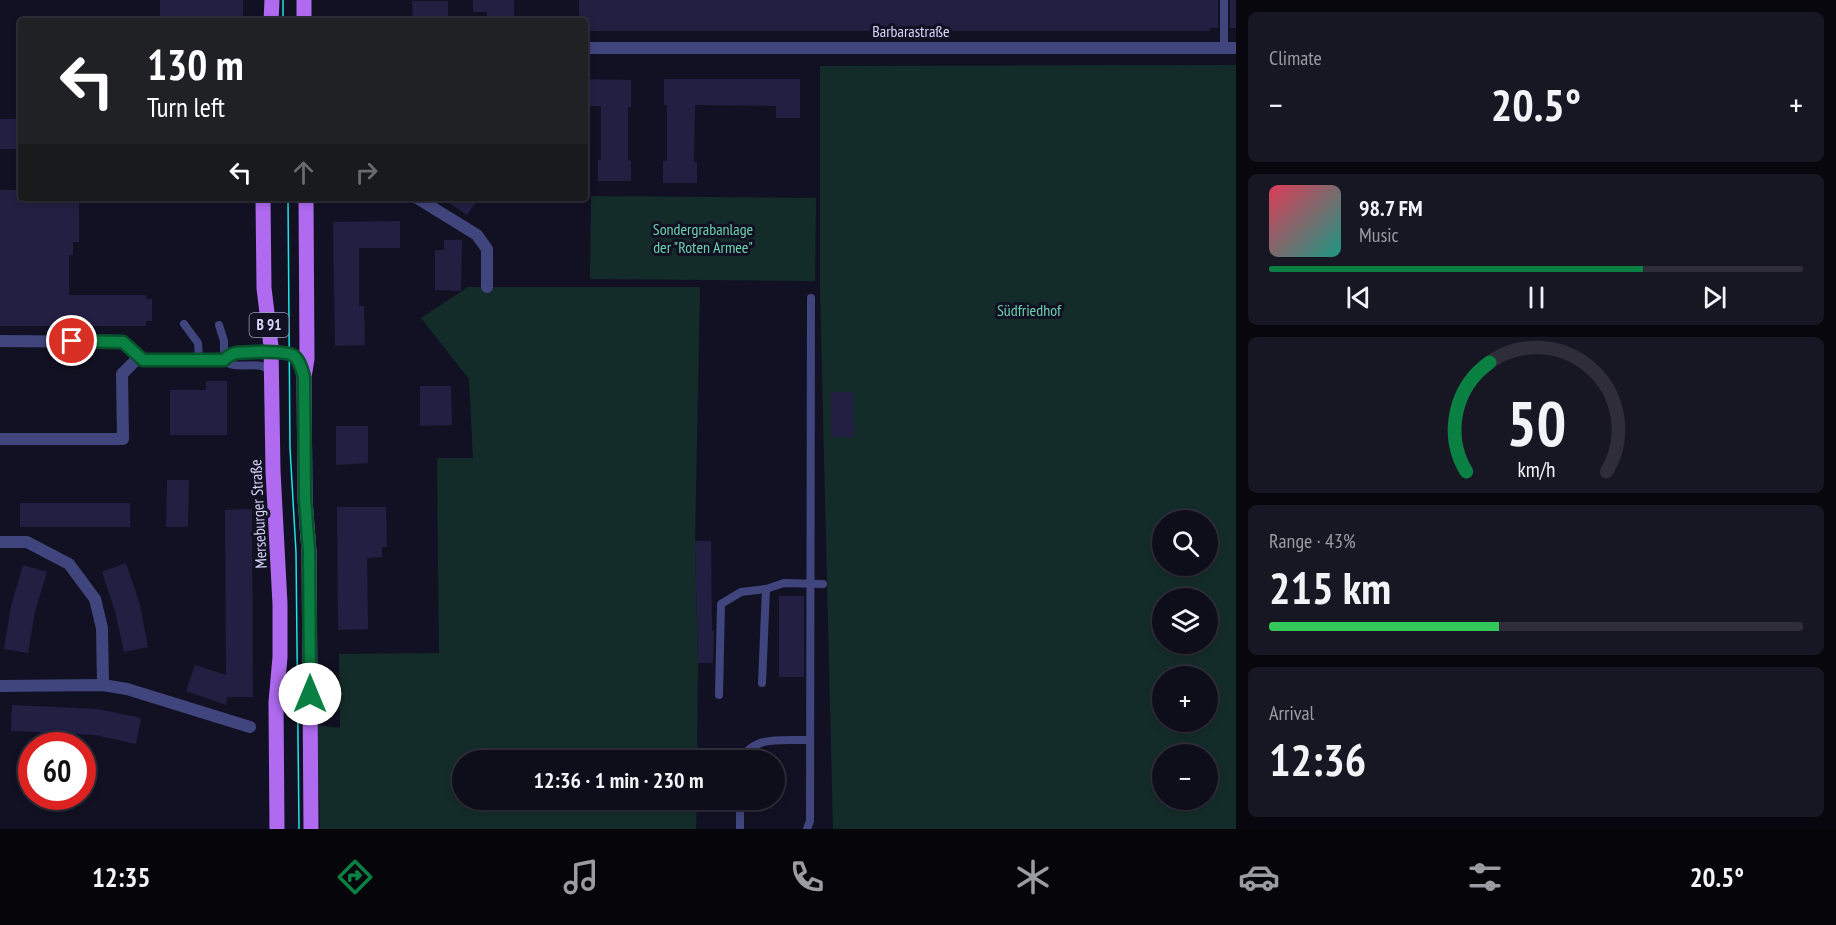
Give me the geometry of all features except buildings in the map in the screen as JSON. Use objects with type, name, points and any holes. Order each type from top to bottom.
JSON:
[{"type":"main road","points":[[271,18],[272,0]]},
{"type":"main road","points":[[304,0],[304,18]]},
{"type":"main road","name":"Merseburger Straße","points":[[263,201],[264,288],[271,353],[273,471],[280,604],[280,657],[276,702],[277,829]]},
{"type":"main road","name":"B 91","points":[[306,201],[307,359],[304,377],[305,499],[309,551],[311,829]]},
{"type":"street","name":"Barbarastraße","points":[[588,48],[1230,48]]},
{"type":"street","points":[[422,201],[477,235],[487,249],[487,287]]},
{"type":"street","points":[[0,341],[123,342],[143,360]]},
{"type":"street","points":[[0,439],[123,439],[122,374],[136,360],[192,360]]},
{"type":"street","points":[[0,542],[27,542],[69,564],[95,599],[102,628],[103,685]]},
{"type":"street","points":[[0,686],[103,685],[127,689],[250,727]]},
{"type":"lane","points":[[1224,0],[1230,48]]},
{"type":"lane","points":[[807,829],[810,821],[811,298]]},
{"type":"lane","points":[[184,324],[198,343],[192,360],[224,360],[234,353],[283,353],[293,356],[302,368],[304,377]]},
{"type":"lane","points":[[219,325],[224,341],[224,360],[228,364],[262,366],[271,374]]},
{"type":"lane","points":[[719,695],[721,604],[741,592],[766,589],[784,583],[822,584]]},
{"type":"lane","points":[[762,683],[766,589]]},
{"type":"lane","points":[[750,750],[753,746],[769,741],[810,740]]},
{"type":"lane","points":[[740,810],[740,829]]},
{"type":"green space","name":"Südfriedhof","points":[[1236,65],[1236,829],[833,829],[820,288],[820,66]]},
{"type":"green space","name":"Sondergrabanlage der \"Roten Armee\"","points":[[591,196],[816,198],[815,281],[590,279]]},
{"type":"green space","points":[[468,287],[700,287],[695,541],[697,750],[452,750],[452,810],[697,810],[696,829],[320,829],[317,725],[340,728],[339,654],[439,653],[437,458],[473,458],[469,379],[421,318]]},
{"type":"tram line","points":[[283,0],[283,18]]},
{"type":"tram line","points":[[288,201],[290,448],[296,552],[299,829]]},
{"type":"route","points":[[72,341],[123,342],[143,360],[224,360],[234,353],[283,353],[293,356],[298,361],[304,377],[310,694]]}]
